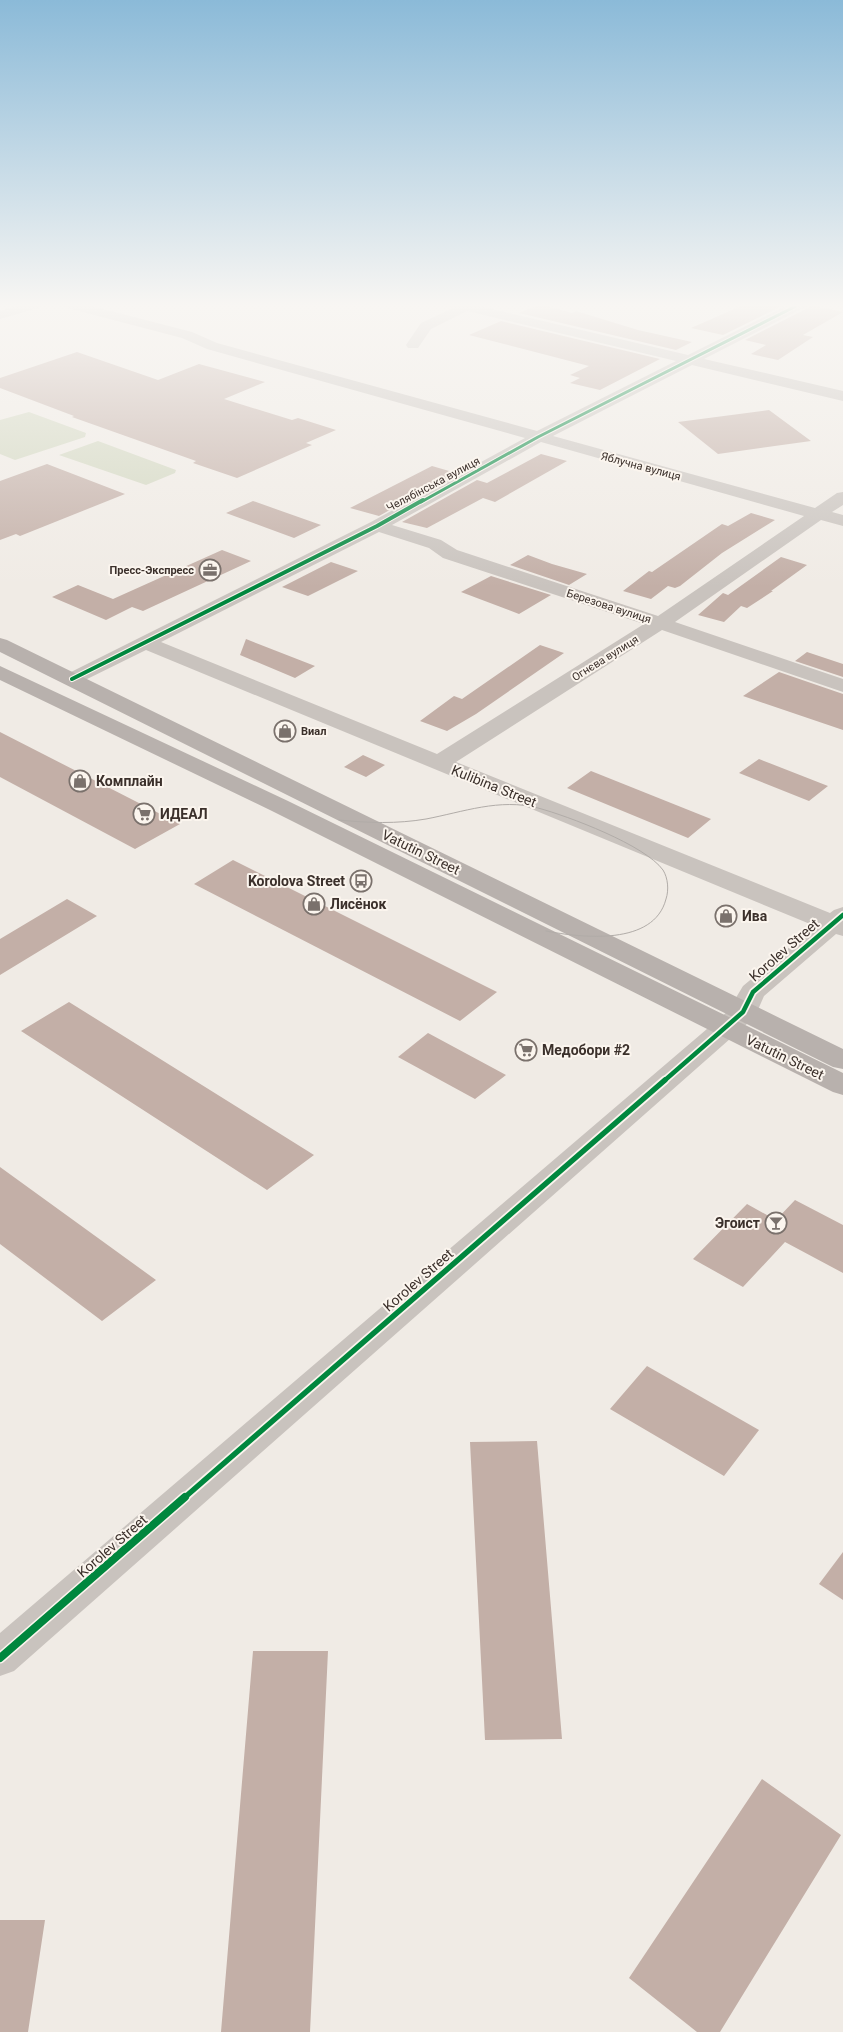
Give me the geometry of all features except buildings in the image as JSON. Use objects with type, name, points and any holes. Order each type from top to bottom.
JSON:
[{"type":"main road","name":"Vatutin Street","points":[[0,644],[72,679],[734,1020],[843,1085]]},
{"type":"main road","name":"Vatutin Street","points":[[0,672],[289,811],[734,1020],[843,1060]]},
{"type":"street","name":"Яблучна вулиця","points":[[398,398],[843,521]]},
{"type":"street","name":"Челябінська вулиця","points":[[72,679],[377,526],[538,437],[614,398]]},
{"type":"street","name":"Огнєва вулиця","points":[[438,763],[660,623],[843,497]]},
{"type":"street","name":"Березова вулиця","points":[[377,526],[435,544],[450,554],[843,686]]},
{"type":"street","name":"Kulibina Street","points":[[146,643],[438,763],[840,922]]},
{"type":"street","name":"Korolev Street","points":[[0,1658],[734,1020],[753,992],[840,922]]},
{"type":"green space","points":[[29,412],[86,433],[85,437],[15,460],[0,454],[0,420]]},
{"type":"green space","points":[[98,441],[176,470],[175,473],[146,485],[59,455]]},
{"type":"tram line","points":[[339,820],[404,822],[496,805],[524,805],[568,818],[605,833],[654,860],[665,873],[668,884],[666,899],[659,914],[647,925],[632,932],[615,935],[578,936],[546,931]]},
{"type":"cycle path","points":[[72,679],[377,526],[538,437],[615,398]]},
{"type":"cycle path","points":[[0,1658],[738,1017],[743,1012],[753,992],[843,915]]},
{"type":"place","name":"Пресс-Экспресс","points":[[210,570]]},
{"type":"place","name":"Виал","points":[[285,731]]},
{"type":"place","name":"Комплайн","points":[[80,781]]},
{"type":"place","name":"ИДЕАЛ","points":[[144,814]]},
{"type":"place","name":"Korolova Street","points":[[361,881]]},
{"type":"place","name":"Лисёнок","points":[[314,904]]},
{"type":"place","name":"Ива","points":[[726,916]]},
{"type":"place","name":"Медобори #2","points":[[526,1050]]},
{"type":"place","name":"Эгоист","points":[[776,1223]]}]
